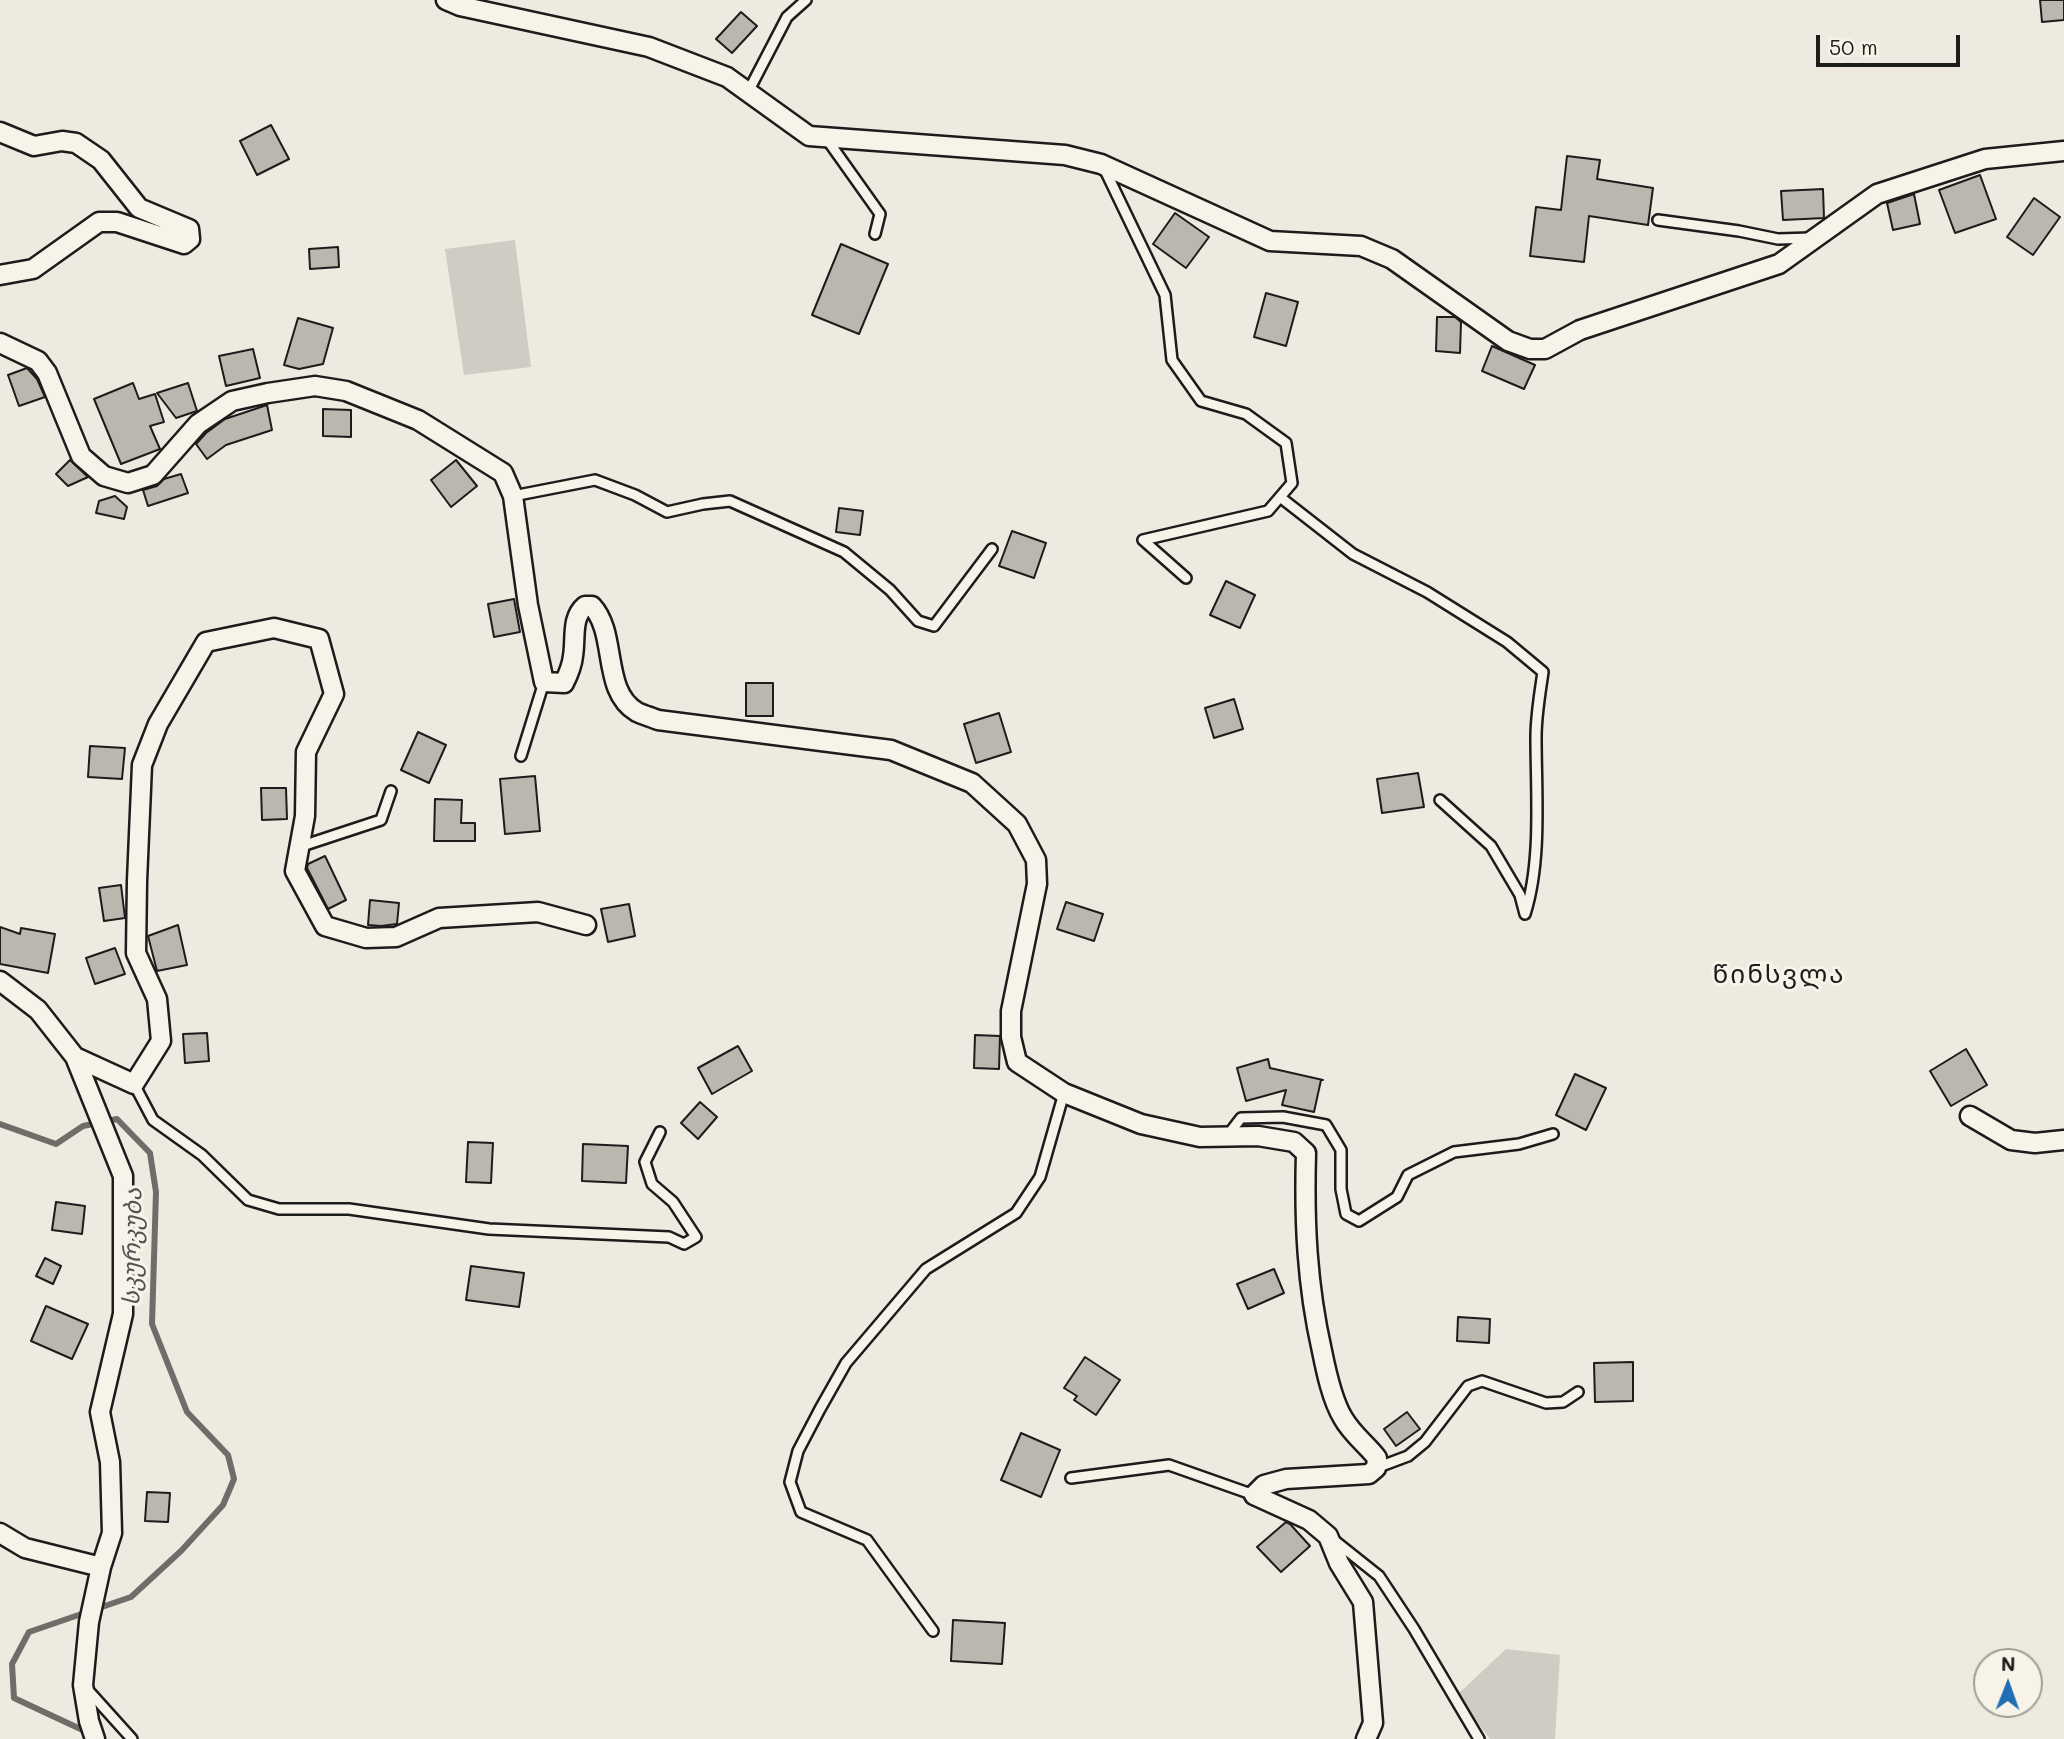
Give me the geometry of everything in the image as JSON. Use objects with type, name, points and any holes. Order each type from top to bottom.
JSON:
[{"type":"street","points":[[457,2],[649,47],[727,77],[809,136],[1065,155],[1101,164],[1270,241],[1361,246],[1392,259],[1508,341],[1530,349],[1545,349],[1580,330],[1779,264],[1877,194],[1985,159],[2064,151]]},
{"type":"street","points":[[0,132],[34,146],[62,141],[76,143],[101,160],[139,208],[189,229],[190,239],[184,244],[117,222],[99,222],[33,269],[0,275]]},
{"type":"street","points":[[0,343],[38,361],[47,373],[81,456],[104,475],[128,483],[153,475],[198,424],[232,401],[268,393],[315,386],[346,391],[418,420],[503,473],[513,496],[528,605],[544,682],[564,683],[573,656],[575,624],[579,611],[585,606],[592,606],[600,615],[615,680],[625,702],[637,712],[658,720],[891,750],[972,783],[1017,824],[1035,860],[1037,884],[1011,1012],[1011,1037],[1017,1062],[1064,1093],[1140,1124],[1200,1137],[1258,1136],[1294,1142],[1306,1153],[1306,1243],[1311,1294],[1326,1371],[1341,1415],[1355,1436],[1377,1458],[1376,1468],[1368,1474],[1286,1479],[1264,1485],[1254,1494],[1309,1520],[1328,1536],[1339,1563],[1363,1602],[1373,1723],[1366,1739]]},
{"type":"street","points":[[75,1057],[134,1084],[161,1041],[157,999],[136,953],[142,765],[158,724],[206,642],[274,628],[319,639],[334,694],[306,752],[305,816],[295,871],[325,926],[366,938],[396,937],[439,918],[538,912],[586,925]]},
{"type":"street","points":[[0,981],[38,1010],[75,1057],[123,1176],[123,1314],[100,1412],[110,1462],[112,1533],[101,1567],[89,1622],[83,1685],[95,1739]]},
{"type":"street","points":[[1970,1116],[2011,1140],[2035,1143],[2064,1140]]},
{"type":"street","points":[[0,1533],[25,1548],[101,1567]]},
{"type":"lane","points":[[748,92],[787,17],[806,0]]},
{"type":"lane","points":[[825,137],[880,214],[875,234]]},
{"type":"lane","points":[[1101,164],[1164,295],[1172,359],[1200,401],[1246,414],[1286,443],[1293,483],[1268,511],[1143,540],[1186,578]]},
{"type":"lane","points":[[1658,220],[1778,239],[1816,237]]},
{"type":"lane","points":[[513,496],[595,480],[635,495],[667,512],[730,501],[844,552],[890,590],[918,621],[934,626],[992,550]]},
{"type":"lane","points":[[1280,497],[1353,554],[1427,592],[1507,642],[1543,672],[1536,733],[1537,817],[1531,895],[1525,914],[1520,895],[1491,846],[1440,800]]},
{"type":"lane","points":[[521,756],[544,682]]},
{"type":"lane","points":[[299,847],[382,820],[391,791]]},
{"type":"lane","points":[[134,1084],[153,1120],[202,1154],[248,1200],[279,1209],[349,1209],[489,1229],[668,1237],[684,1244],[696,1237],[673,1202],[652,1184],[645,1162],[660,1132]]},
{"type":"lane","points":[[933,1631],[867,1539],[801,1512],[790,1482],[799,1451],[846,1363],[926,1269],[1016,1213],[1040,1177],[1064,1093]]},
{"type":"lane","points":[[1227,1137],[1241,1118],[1283,1117],[1326,1125],[1341,1150],[1341,1189],[1346,1214],[1359,1221],[1397,1197],[1408,1175],[1454,1152],[1519,1144],[1553,1134]]},
{"type":"lane","points":[[1376,1468],[1408,1456],[1425,1442],[1468,1386],[1482,1381],[1546,1403],[1563,1402],[1578,1392]]},
{"type":"lane","points":[[1071,1478],[1169,1465],[1254,1494]]},
{"type":"lane","points":[[1328,1536],[1379,1576],[1414,1629],[1479,1739]]},
{"type":"lane","points":[[83,1685],[132,1739]]},
{"type":"shaded area","points":[[515,240],[531,367],[464,375],[445,249]]},
{"type":"shaded area","points":[[1506,1649],[1560,1655],[1555,1739],[1490,1739],[1457,1695]]},
{"type":"building","points":[[2040,0],[2064,0],[2064,20],[2042,22]]},
{"type":"building","points":[[741,12],[757,26],[732,53],[716,39]]},
{"type":"building","points":[[271,125],[289,159],[257,175],[240,141]]},
{"type":"building","points":[[1567,156],[1600,160],[1597,179],[1653,188],[1648,225],[1589,216],[1584,262],[1530,256],[1536,207],[1561,210]]},
{"type":"building","points":[[1980,175],[1996,219],[1955,233],[1939,190]]},
{"type":"building","points":[[1823,189],[1824,218],[1783,220],[1781,191]]},
{"type":"building","points":[[1914,194],[1920,224],[1893,230],[1887,203]]},
{"type":"building","points":[[2034,198],[2060,217],[2033,255],[2007,237]]},
{"type":"building","points":[[1175,213],[1209,237],[1186,268],[1153,244]]},
{"type":"building","points":[[841,244],[888,264],[859,334],[812,315]]},
{"type":"building","points":[[338,247],[339,267],[310,269],[309,249]]},
{"type":"building","points":[[1266,293],[1298,302],[1286,346],[1254,337]]},
{"type":"building","points":[[1437,317],[1455,317],[1461,322],[1460,353],[1436,351]]},
{"type":"building","points":[[298,318],[333,328],[323,364],[299,369],[284,365]]},
{"type":"building","points":[[1492,346],[1535,365],[1524,389],[1482,371]]},
{"type":"building","points":[[253,349],[260,378],[226,386],[219,356]]},
{"type":"building","points":[[27,368],[37,379],[45,397],[19,406],[8,375]]},
{"type":"building","points":[[133,383],[139,399],[155,394],[164,422],[150,426],[160,449],[121,464],[94,399]]},
{"type":"building","points":[[188,383],[197,411],[176,418],[157,393]]},
{"type":"building","points":[[267,405],[272,430],[226,445],[207,459],[196,444],[225,419]]},
{"type":"building","points":[[323,409],[351,410],[351,437],[323,436]]},
{"type":"building","points":[[70,460],[88,477],[68,486],[56,474]]},
{"type":"building","points":[[456,460],[477,486],[451,507],[431,480]]},
{"type":"building","points":[[181,474],[188,493],[148,506],[143,490]]},
{"type":"building","points":[[115,496],[127,507],[124,519],[96,513],[99,501]]},
{"type":"building","points":[[839,508],[863,511],[860,535],[836,532]]},
{"type":"building","points":[[1012,531],[1046,543],[1034,578],[999,566]]},
{"type":"building","points":[[1226,581],[1255,595],[1240,628],[1210,615]]},
{"type":"building","points":[[514,599],[520,632],[494,637],[488,604]]},
{"type":"building","points":[[746,683],[773,683],[773,716],[746,716]]},
{"type":"building","points":[[1234,699],[1243,729],[1214,738],[1205,708]]},
{"type":"building","points":[[999,713],[1011,752],[976,763],[964,724]]},
{"type":"building","points":[[418,732],[446,745],[429,783],[401,770]]},
{"type":"building","points":[[90,746],[125,748],[122,779],[88,777]]},
{"type":"building","points":[[1418,773],[1424,807],[1382,813],[1377,779]]},
{"type":"building","points":[[535,776],[540,831],[505,834],[500,779]]},
{"type":"building","points":[[261,788],[286,788],[287,819],[262,820]]},
{"type":"building","points":[[435,799],[462,800],[461,823],[475,823],[475,841],[434,841]]},
{"type":"building","points":[[325,856],[346,900],[328,909],[307,868],[308,864]]},
{"type":"building","points":[[121,885],[125,918],[104,921],[99,888]]},
{"type":"building","points":[[370,900],[399,903],[397,924],[368,925]]},
{"type":"building","points":[[1066,902],[1103,914],[1094,941],[1057,929]]},
{"type":"building","points":[[629,904],[635,936],[608,942],[601,909]]},
{"type":"building","points":[[178,925],[187,965],[157,971],[148,936]]},
{"type":"building","points":[[0,927],[20,934],[21,928],[55,934],[48,973],[0,964]]},
{"type":"building","points":[[115,948],[125,974],[95,984],[86,958]]},
{"type":"building","points":[[207,1033],[209,1061],[185,1063],[183,1034]]},
{"type":"building","points":[[975,1035],[1000,1036],[999,1069],[974,1068]]},
{"type":"building","points":[[738,1046],[752,1071],[712,1094],[698,1068]]},
{"type":"building","points":[[1966,1049],[1987,1085],[1951,1106],[1930,1071]]},
{"type":"building","points":[[1268,1059],[1270,1068],[1323,1080],[1314,1112],[1282,1105],[1286,1090],[1246,1101],[1237,1068]]},
{"type":"building","points":[[1575,1074],[1606,1088],[1586,1130],[1556,1115]]},
{"type":"building","points":[[700,1102],[717,1117],[698,1139],[681,1123]]},
{"type":"building","points":[[468,1142],[493,1143],[491,1183],[466,1182]]},
{"type":"building","points":[[583,1144],[628,1146],[626,1183],[582,1181]]},
{"type":"building","points":[[56,1202],[85,1206],[82,1234],[52,1230]]},
{"type":"building","points":[[45,1258],[61,1266],[53,1284],[36,1276]]},
{"type":"building","points":[[471,1266],[524,1273],[519,1307],[466,1300]]},
{"type":"building","points":[[1274,1269],[1284,1293],[1248,1309],[1237,1284]]},
{"type":"building","points":[[46,1306],[88,1324],[72,1359],[31,1341]]},
{"type":"building","points":[[1458,1317],[1490,1319],[1489,1343],[1457,1341]]},
{"type":"building","points":[[1085,1357],[1120,1380],[1096,1415],[1074,1400],[1077,1396],[1064,1388]]},
{"type":"building","points":[[1633,1362],[1633,1401],[1595,1402],[1594,1363]]},
{"type":"building","points":[[1407,1412],[1420,1429],[1396,1446],[1384,1429]]},
{"type":"building","points":[[1021,1433],[1060,1450],[1041,1497],[1001,1480]]},
{"type":"building","points":[[147,1492],[170,1493],[168,1522],[145,1521]]},
{"type":"building","points":[[1286,1522],[1310,1546],[1281,1572],[1257,1547]]},
{"type":"building","points":[[953,1620],[1005,1623],[1002,1664],[951,1661]]},
{"type":"waterway","name":"სკურკუბა","points":[[0,1124],[56,1144],[83,1126],[117,1119],[150,1153],[156,1192],[152,1324],[187,1412],[228,1455],[234,1479],[223,1505],[181,1551],[131,1597],[29,1632],[12,1664],[14,1698],[89,1733]]},
{"type":"district","name":"წინსვლა","points":[[1779,975]]}]
